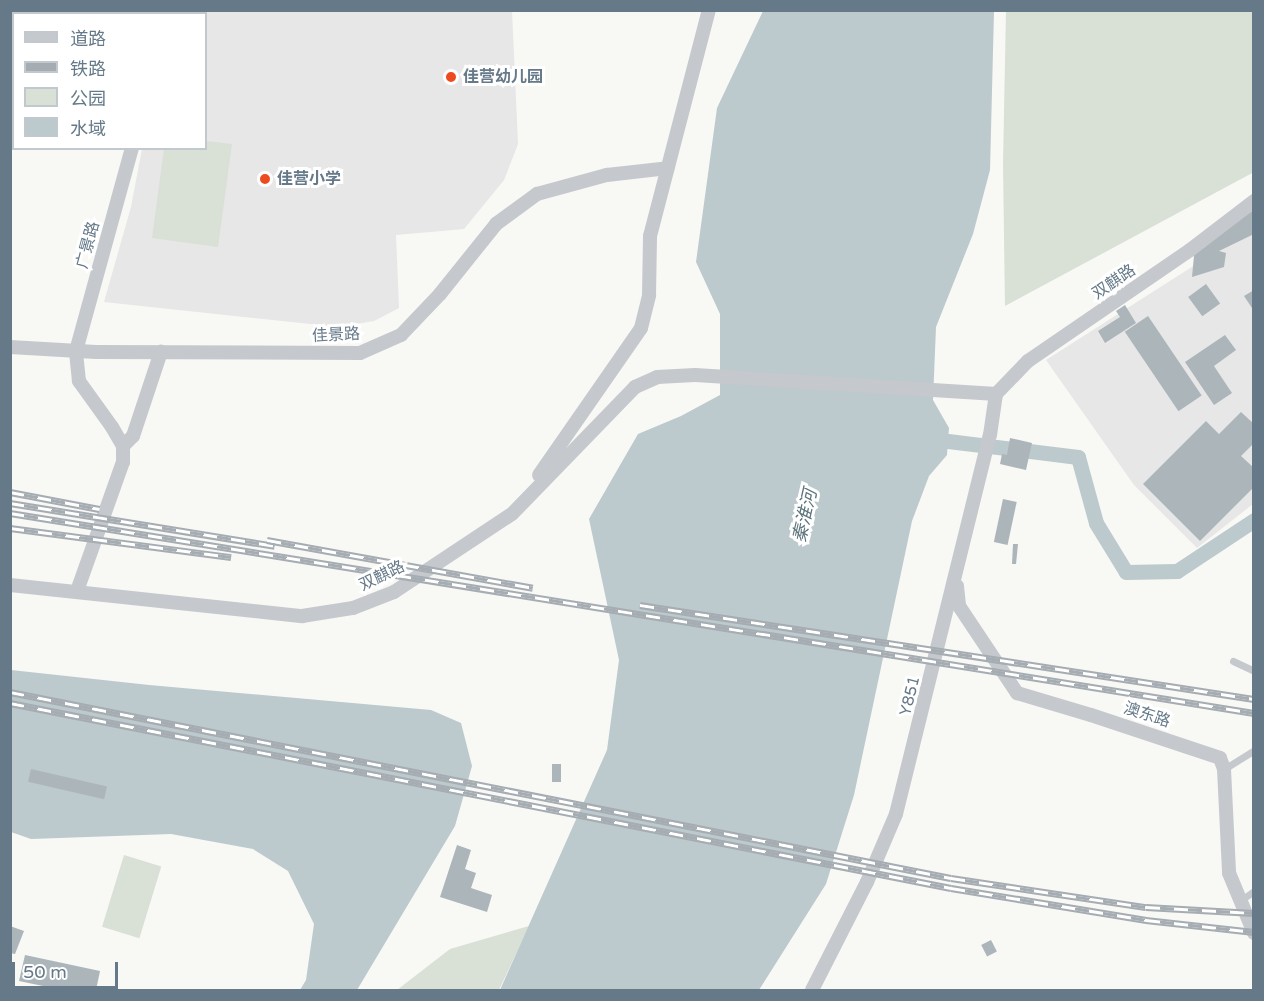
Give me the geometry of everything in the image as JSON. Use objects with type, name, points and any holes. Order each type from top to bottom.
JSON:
[{"type":"street","points":[[512,514],[641,328],[649,295],[650,236],[709,10]]},
{"type":"street","name":"广景路","points":[[76,351],[131,150]]},
{"type":"street","name":"佳景路","points":[[10,347],[76,351],[360,353],[401,335],[440,294],[496,224],[537,194],[607,176],[668,168]]},
{"type":"street","name":"双麒路","points":[[10,585],[302,616],[353,609],[394,592],[512,514],[635,387],[657,377],[695,375],[996,394],[1028,361],[1190,250],[1254,201]]},
{"type":"street","points":[[76,351],[79,381],[123,446],[123,462],[77,591]]},
{"type":"street","points":[[123,446],[133,436],[161,352]]},
{"type":"street","name":"Y851","points":[[813,990],[867,882],[896,814],[990,435],[996,394]]},
{"type":"street","name":"澳东路","points":[[955,578],[959,606],[1017,693],[1220,758],[1224,769]]},
{"type":"street","points":[[1224,769],[1229,873],[1254,933]]},
{"type":"lane","points":[[1233,661],[1254,671]]},
{"type":"lane","points":[[1224,769],[1254,750]]},
{"type":"lane","points":[[1240,900],[1254,891]]},
{"type":"shaded area","name":"佳营小学","points":[[512,11],[518,144],[504,180],[464,229],[396,235],[399,308],[374,321],[339,327],[104,302],[131,207],[142,150],[207,150],[207,12],[156,12]]},
{"type":"shaded area","points":[[1253,228],[1253,504],[1197,548],[1134,485],[1046,360]]},
{"type":"green space","points":[[1006,11],[1253,11],[1254,172],[1005,306],[1003,164]]},
{"type":"green space","points":[[207,141],[232,144],[218,247],[152,238],[164,150],[207,150]]},
{"type":"green space","points":[[124,855],[161,866],[139,938],[102,927]]},
{"type":"green space","points":[[529,926],[499,990],[397,990],[450,949]]},
{"type":"water","name":"秦淮河","points":[[763,11],[994,11],[990,170],[973,234],[936,327],[933,400],[949,428],[947,455],[929,476],[912,521],[854,795],[826,884],[759,990],[500,990],[607,750],[619,660],[589,519],[638,434],[681,416],[720,395],[720,314],[696,262],[717,108]]},
{"type":"water","points":[[11,670],[149,685],[431,710],[461,723],[472,766],[455,826],[357,990],[300,990],[306,980],[314,924],[288,871],[253,849],[171,834],[31,839],[11,832]]},
{"type":"building","points":[[1254,210],[1254,234],[1219,251],[1226,253],[1224,267],[1192,277],[1195,245]]},
{"type":"building","points":[[1206,284],[1220,303],[1202,316],[1188,297]]},
{"type":"building","points":[[1254,290],[1254,311],[1244,296]]},
{"type":"building","points":[[1125,305],[1136,323],[1105,343],[1098,331],[1120,317],[1116,311]]},
{"type":"building","points":[[1148,316],[1202,396],[1178,411],[1125,332]]},
{"type":"building","points":[[1225,335],[1236,350],[1214,366],[1232,393],[1214,405],[1185,362]]},
{"type":"building","points":[[1241,412],[1254,424],[1254,443],[1241,456],[1254,468],[1254,487],[1200,541],[1143,484],[1206,421],[1219,434]]},
{"type":"building","points":[[1010,438],[1032,443],[1026,470],[1000,464],[1002,454],[1007,455]]},
{"type":"building","points":[[1003,499],[1017,502],[1008,545],[994,542]]},
{"type":"building","points":[[1013,544],[1018,544],[1016,564],[1012,564]]},
{"type":"building","points":[[552,764],[561,764],[561,782],[552,782]]},
{"type":"building","points":[[31,769],[107,787],[104,799],[28,782]]},
{"type":"building","points":[[457,845],[471,850],[465,869],[476,873],[471,888],[492,895],[487,912],[440,897]]},
{"type":"building","points":[[10,926],[24,931],[15,954],[10,953]]},
{"type":"building","points":[[991,940],[997,952],[987,957],[981,945]]},
{"type":"building","points":[[25,955],[100,971],[96,990],[62,990],[19,981]]},
{"type":"waterway","points":[[948,441],[1078,457],[1096,523],[1126,572],[1177,571],[1254,520]]},
{"type":"railway","points":[[10,492],[99,509]]},
{"type":"railway","points":[[10,503],[275,546]]},
{"type":"railway","points":[[10,513],[1254,713]]},
{"type":"railway","points":[[10,528],[231,557]]},
{"type":"railway","points":[[267,540],[533,588]]},
{"type":"railway","points":[[640,605],[1254,699]]},
{"type":"railway","points":[[10,692],[951,878],[1146,907],[1254,913]]},
{"type":"railway","points":[[10,703],[951,888],[1146,920],[1254,932]]},
{"type":"place","name":"佳营幼儿园","points":[[451,77]]},
{"type":"place","name":"佳营小学","points":[[265,179]]}]
